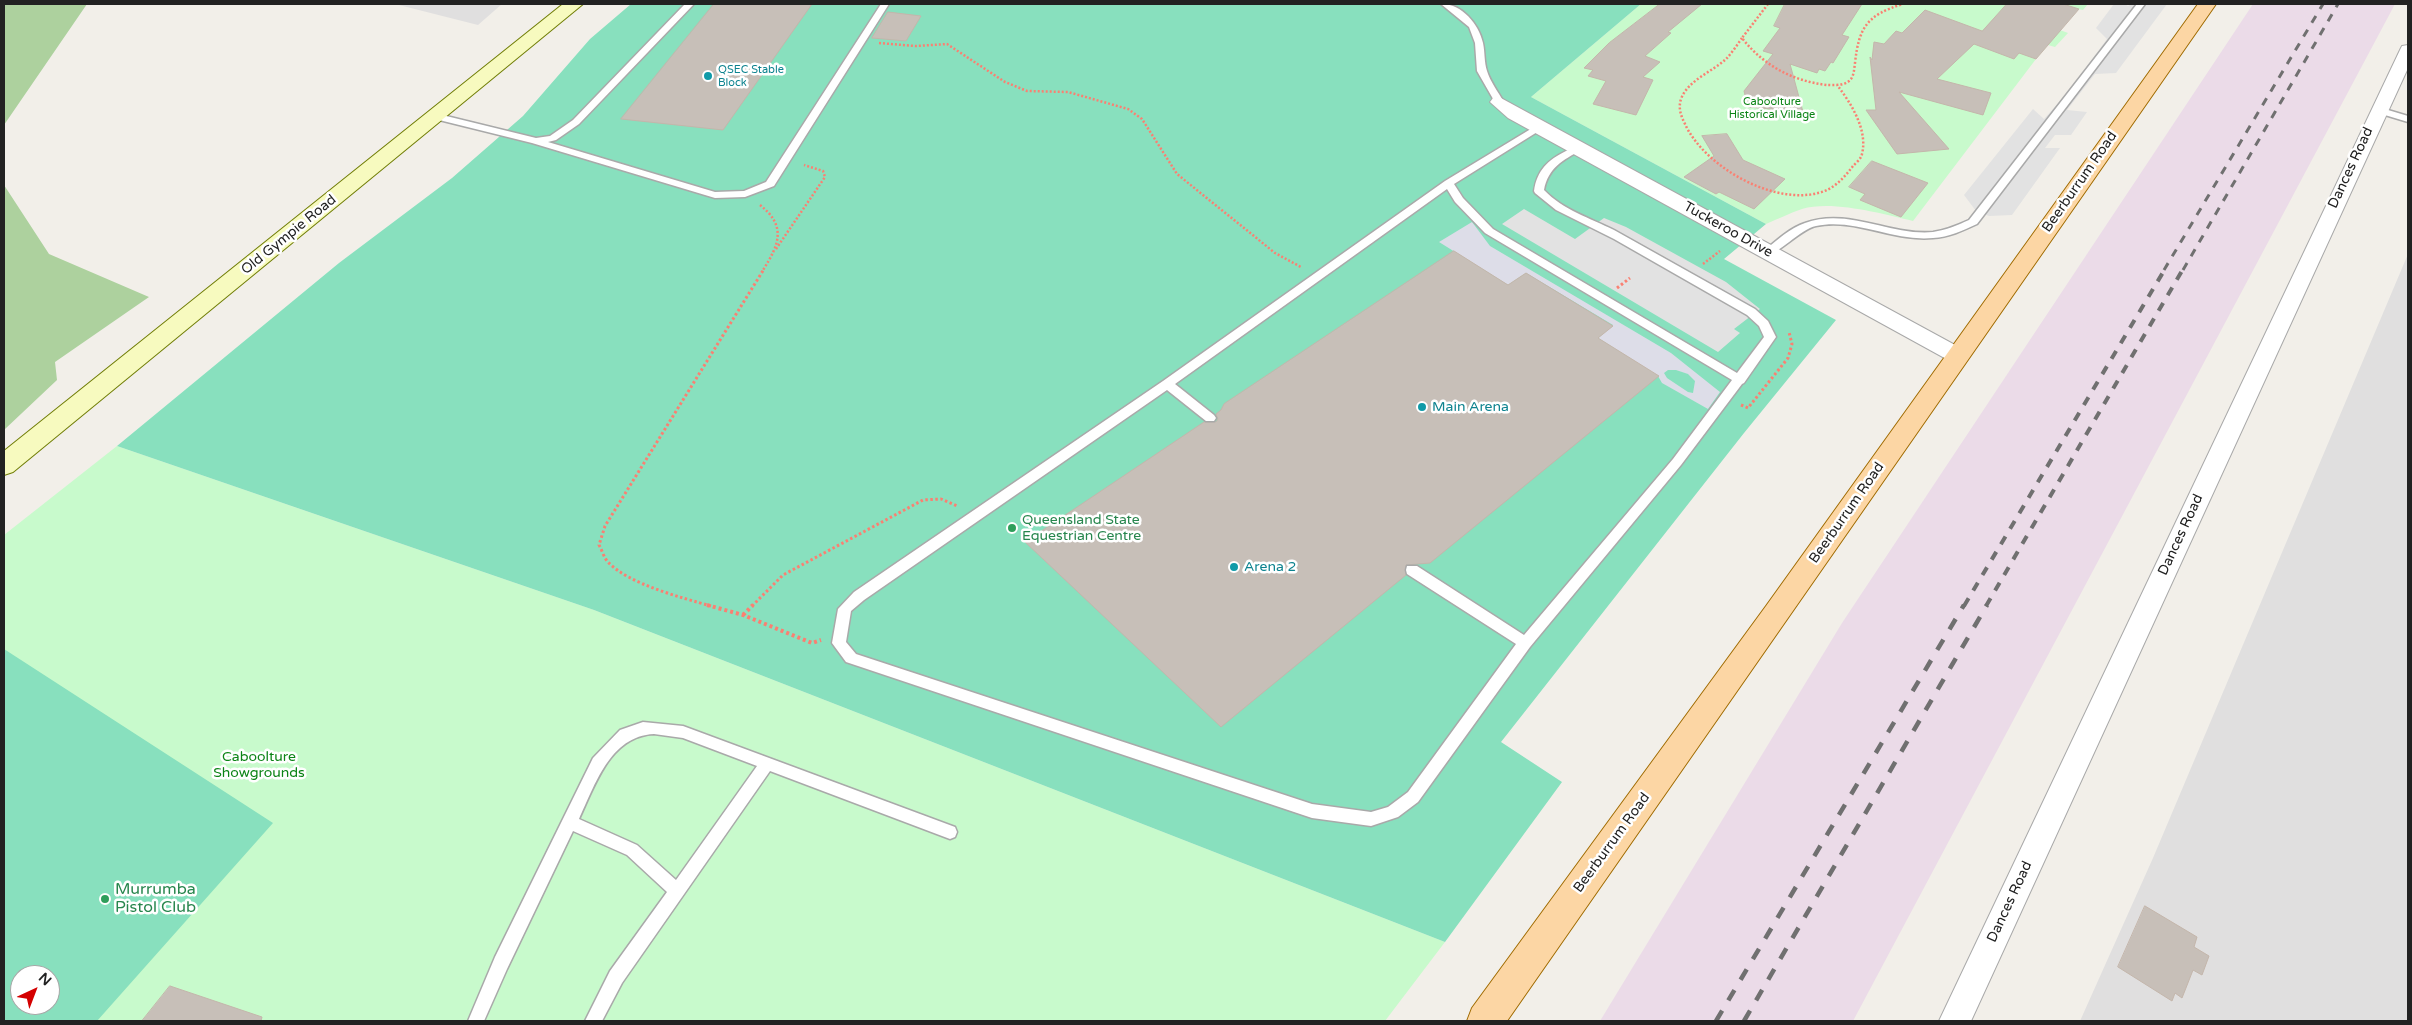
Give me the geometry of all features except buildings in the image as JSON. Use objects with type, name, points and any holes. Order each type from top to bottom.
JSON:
[{"type":"main road","name":"Old Gympie Road","points":[[4,465],[574,4]]},
{"type":"main road","name":"Beerburrum Road","points":[[1485,1021],[2207,4]]},
{"type":"street","name":"Dances Road","points":[[1955,1021],[2378,110],[2408,50]]},
{"type":"street","name":"Tuckeroo Drive","points":[[1499,102],[1514,114],[1958,356]]},
{"type":"lane","points":[[535,141],[553,138],[576,122],[690,4]]},
{"type":"lane","points":[[434,116],[535,141],[715,195],[745,194],[770,184],[885,4]]},
{"type":"lane","points":[[1445,4],[1458,12],[1473,26],[1479,43],[1482,71],[1499,102]]},
{"type":"lane","points":[[1768,253],[1790,235],[1817,223],[1844,222],[1892,232],[1924,235],[1962,229],[1973,222],[1983,212],[2141,4]]},
{"type":"lane","points":[[2378,110],[2408,119]]},
{"type":"lane","points":[[1539,127],[1449,183],[1167,384],[859,596],[845,609],[839,643],[851,658],[1312,811],[1371,819],[1393,812],[1413,797],[1526,643],[1677,462],[1740,380],[1770,337],[1764,324],[1752,312],[1597,225],[1563,211],[1548,202],[1540,191],[1540,177],[1550,164],[1578,148]]},
{"type":"lane","points":[[1449,183],[1459,200],[1489,231],[1740,380]]},
{"type":"lane","points":[[1167,384],[1210,418]]},
{"type":"lane","points":[[1412,570],[1526,643]]},
{"type":"lane","points":[[476,1021],[501,963],[598,763],[615,741],[632,730],[654,727],[683,732],[950,832]]},
{"type":"lane","points":[[593,1021],[616,977],[767,764]]},
{"type":"lane","points":[[570,822],[592,830],[632,850],[677,891]]},
{"type":"path","points":[[1768,4],[1723,62],[1685,90],[1679,108],[1684,127],[1700,150],[1722,168],[1753,183],[1789,195],[1815,195],[1834,188],[1862,156],[1861,132],[1850,101],[1837,85]]},
{"type":"path","points":[[1742,38],[1750,50],[1769,65],[1793,77],[1817,84],[1837,85],[1848,82],[1853,76],[1857,41],[1862,27],[1872,16],[1903,4]]},
{"type":"path","points":[[860,42],[915,46],[938,43],[947,44],[1005,82],[1027,91],[1068,92],[1128,109],[1142,119],[1177,174],[1275,253],[1316,276]]},
{"type":"path","points":[[784,162],[813,167],[823,171],[824,177],[774,252],[605,526],[599,545],[608,562],[625,574],[665,593],[744,615],[812,643],[840,634]]},
{"type":"path","points":[[745,194],[768,210],[776,220],[779,232],[774,252]]},
{"type":"path","points":[[744,615],[783,575],[922,500],[935,497],[947,499],[971,518]]},
{"type":"shaded area","points":[[395,4],[502,4],[478,25]]},
{"type":"shaded area","points":[[2114,4],[2125,4],[2128,6],[2131,4],[2167,4],[2116,73],[2095,74],[2067,110],[2087,112],[2071,135],[2055,135],[2045,148],[2060,148],[2012,215],[1989,216],[1976,211],[1964,195],[2033,109],[2044,119],[2068,92],[2107,39],[2096,28]]},
{"type":"shaded area","points":[[2253,4],[2395,4],[1853,1021],[1600,1021],[1842,623]]},
{"type":"shaded area","points":[[1524,209],[1575,239],[1604,218],[1626,227],[1726,282],[1760,309],[1734,329],[1740,333],[1718,352],[1502,224]]},
{"type":"shaded area","points":[[1472,222],[1490,246],[1671,353],[1720,392],[1708,409],[1662,383],[1658,376],[1598,338],[1613,325],[1526,273],[1508,285],[1439,242]],"holes":[[[1668,370],[1676,370],[1688,374],[1695,381],[1693,393],[1688,392],[1667,378],[1664,373]]]},
{"type":"shaded area","points":[[2408,254],[2408,1021],[2080,1021],[2153,858]]},
{"type":"green space","points":[[4,4],[87,4],[4,125]]},
{"type":"green space","name":"Queensland State Equestrian Centre","points":[[631,4],[1641,4],[1531,97],[1766,224],[1724,259],[1836,320],[1744,433],[1501,742],[1562,782],[1445,942],[594,610],[117,446],[339,263],[452,178],[523,116],[590,39]]},
{"type":"green space","name":"Caboolture Historical Village","points":[[1641,4],[2088,4],[2083,10],[2078,9],[2060,30],[2068,33],[2055,47],[2048,45],[2036,59],[1913,221],[1858,209],[1828,206],[1802,209],[1766,224],[1531,97]]},
{"type":"green space","points":[[4,185],[49,254],[149,297],[55,362],[57,380],[4,430]]},
{"type":"green space","name":"Caboolture Showgrounds","points":[[117,446],[594,610],[1445,942],[1385,1021],[4,1021],[4,535]]},
{"type":"green space","name":"Murrumba Pistol Club","points":[[4,649],[273,823],[97,1021],[4,1021]]},
{"type":"railway","points":[[2164,270],[2323,4]]},
{"type":"railway","points":[[2183,270],[2338,4]]},
{"type":"railway","points":[[1964,606],[2165,269]]},
{"type":"railway","points":[[1986,606],[2183,269]]},
{"type":"railway","points":[[1716,1021],[1964,605]]},
{"type":"railway","points":[[1744,1021],[1987,605]]},
{"type":"place","name":"QSEC Stable Block","points":[[708,76]]},
{"type":"place","name":"Main Arena","points":[[1422,407]]},
{"type":"place","name":"Queensland State Equestrian Centre","points":[[1012,528]]},
{"type":"place","name":"Arena 2","points":[[1234,567]]},
{"type":"place","name":"Murrumba Pistol Club","points":[[105,899]]}]
